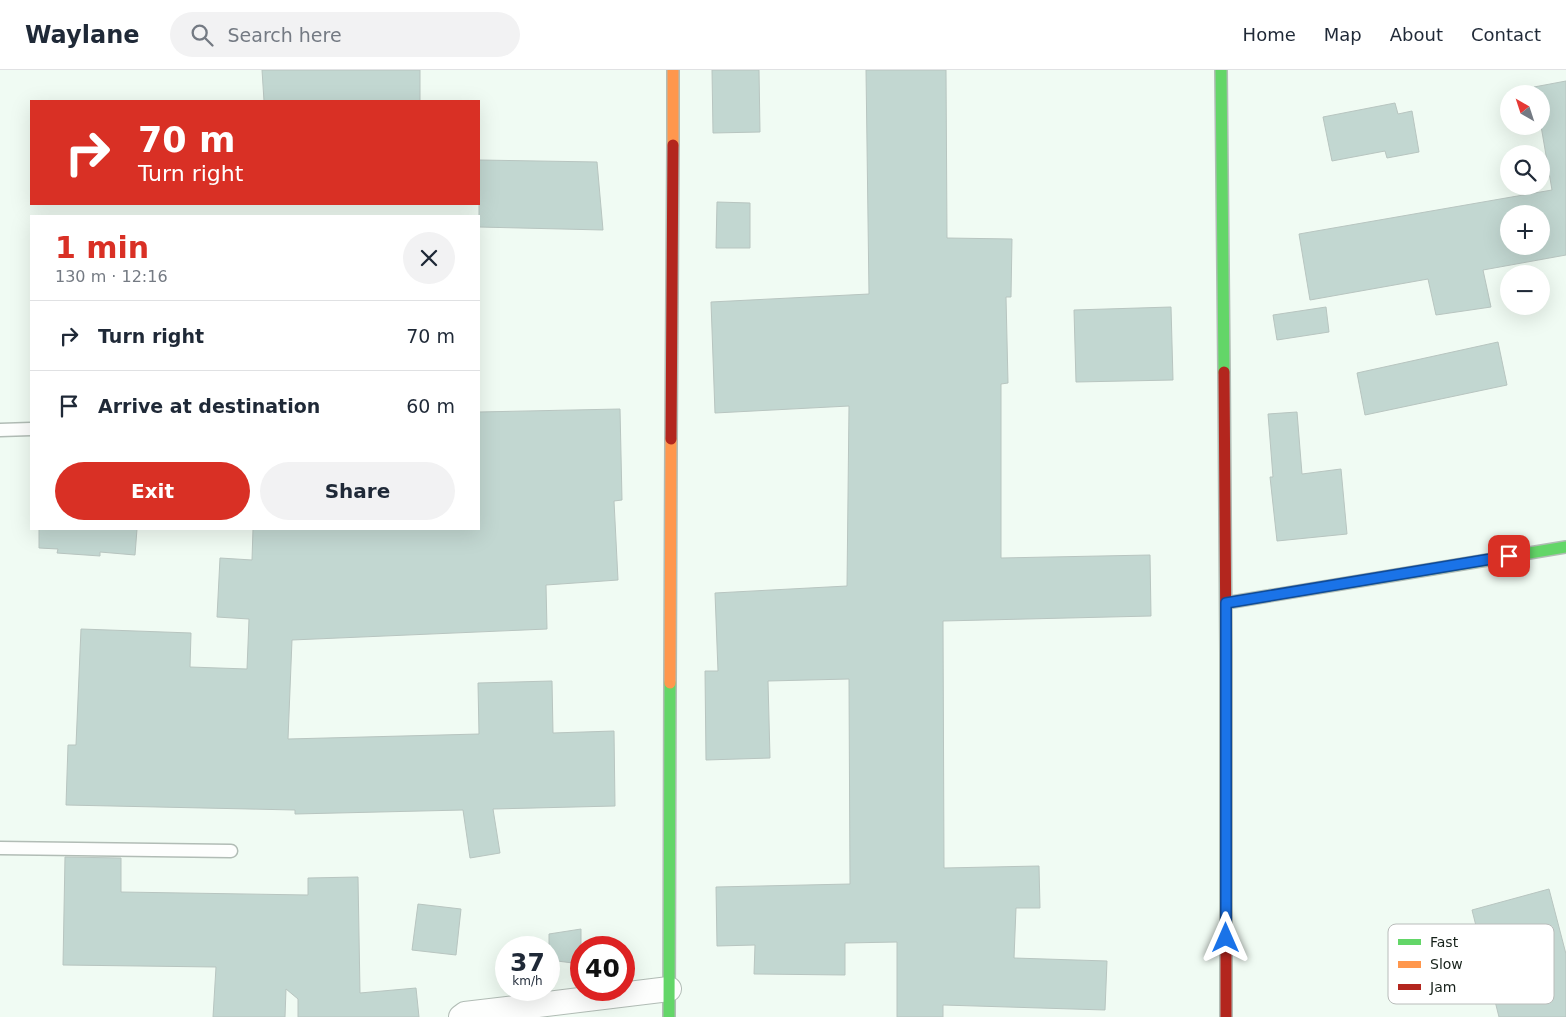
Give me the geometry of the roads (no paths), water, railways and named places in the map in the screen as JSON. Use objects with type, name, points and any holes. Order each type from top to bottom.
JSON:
[{"type":"street","points":[[669,1017],[673,70]]},
{"type":"street","points":[[1221,70],[1226,603],[1226,1017]]},
{"type":"street","points":[[1226,603],[1566,546]]},
{"type":"street","points":[[461,1017],[465,1014],[670,989]]},
{"type":"lane","points":[[0,430],[30,430]]},
{"type":"lane","points":[[0,848],[231,851]]}]
